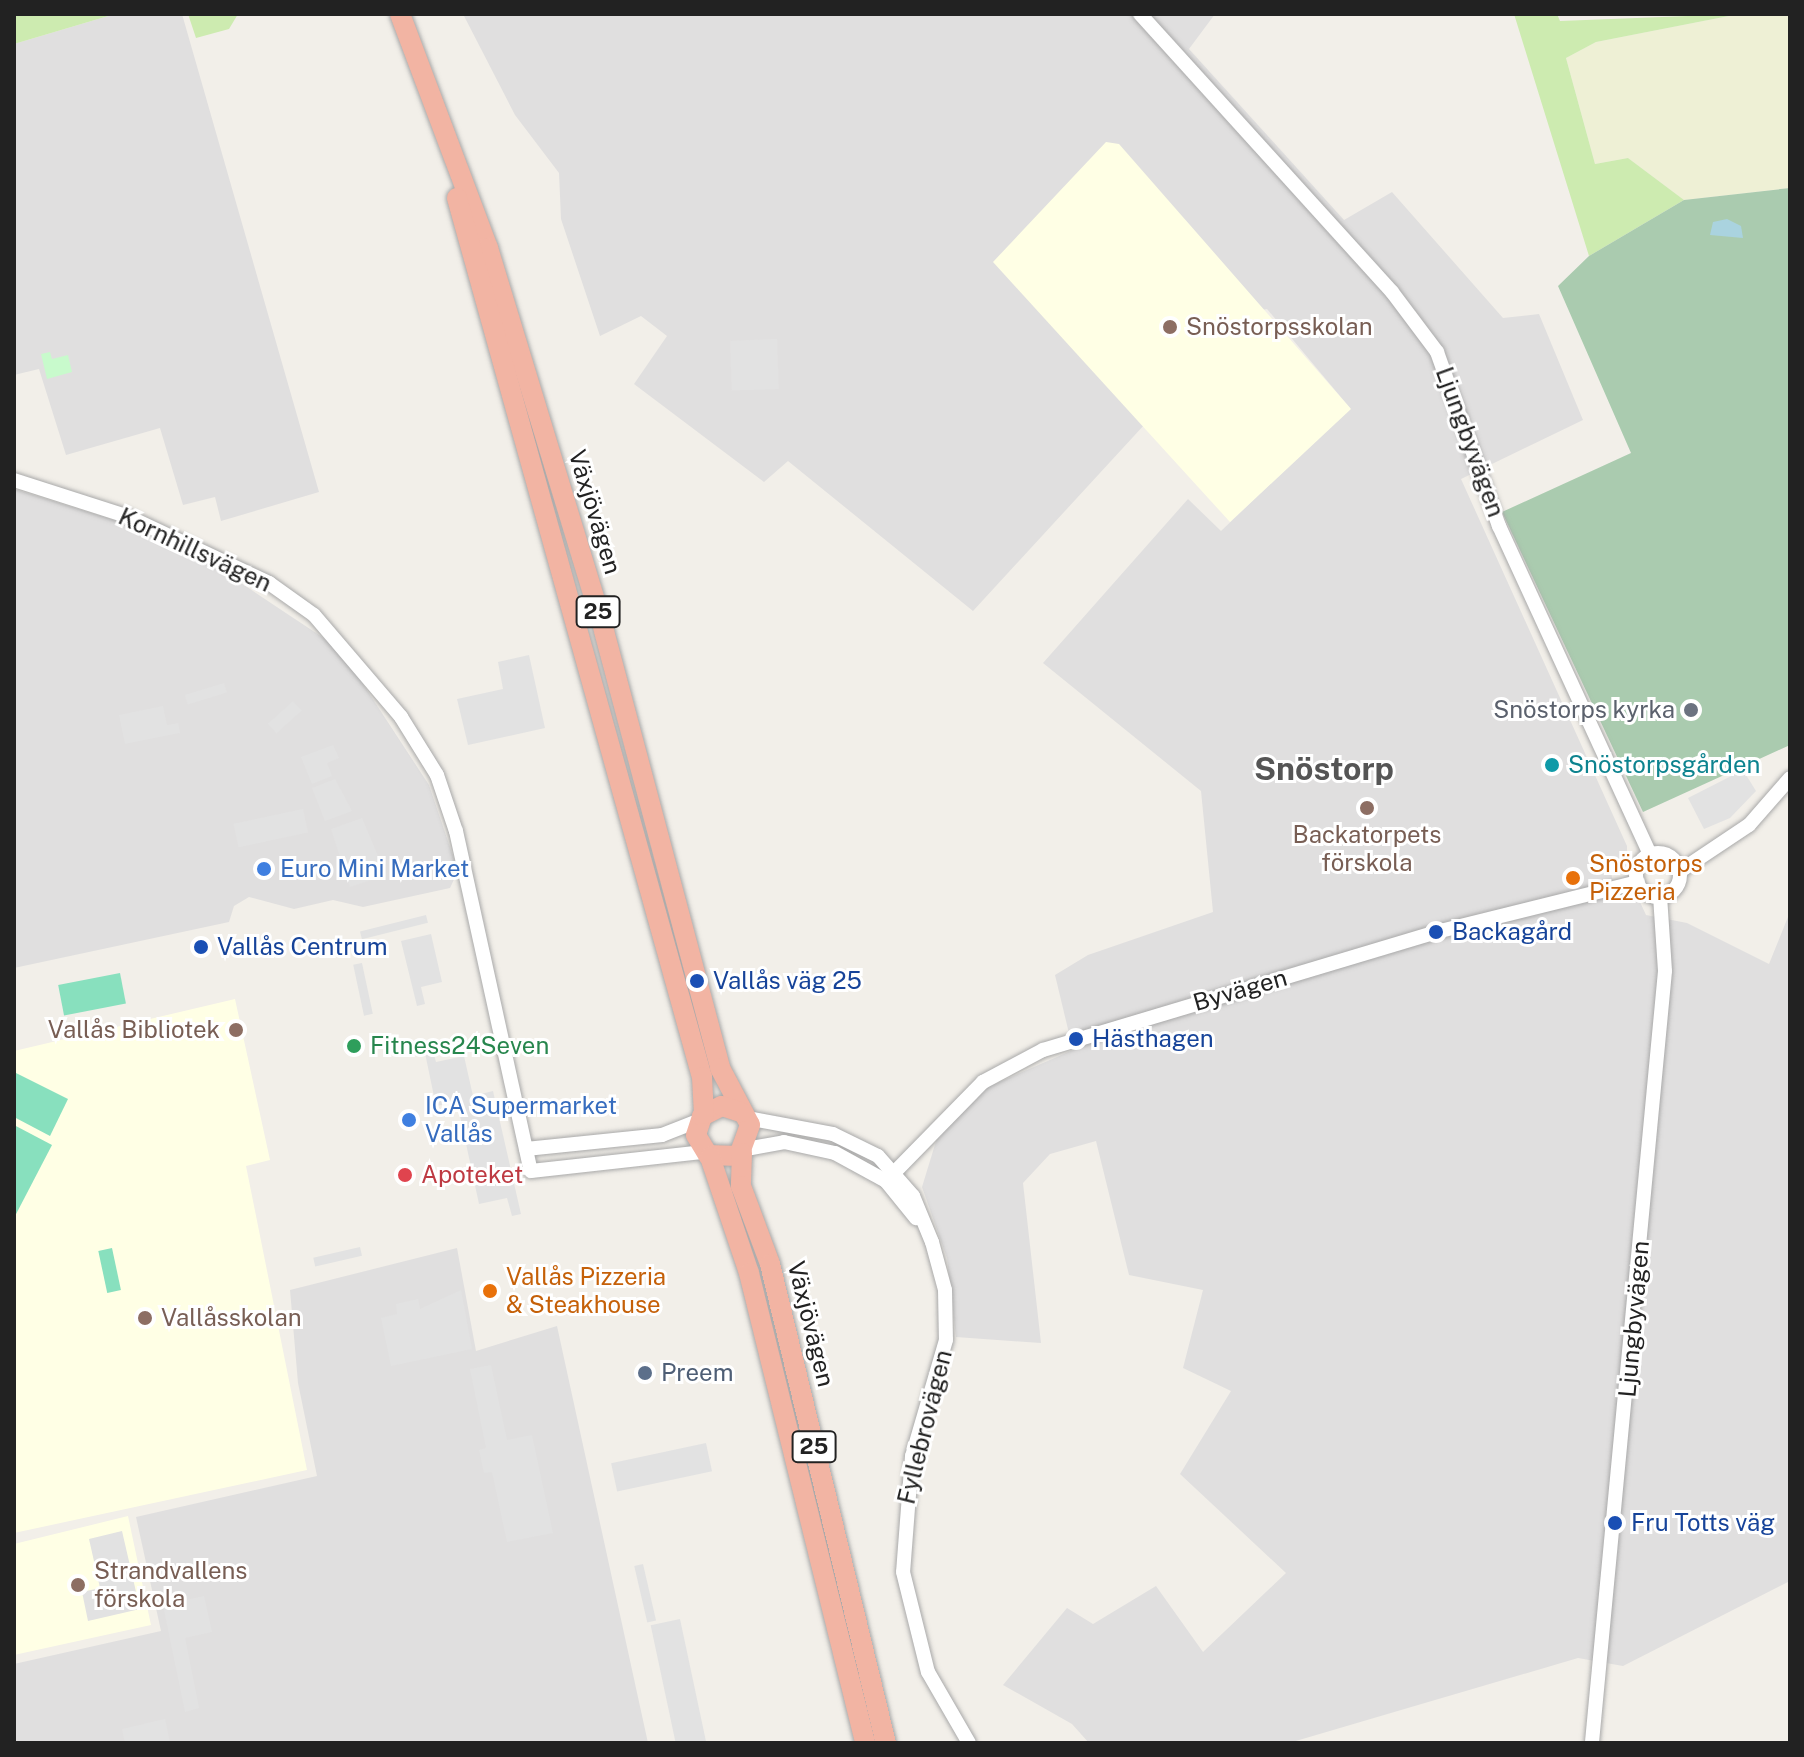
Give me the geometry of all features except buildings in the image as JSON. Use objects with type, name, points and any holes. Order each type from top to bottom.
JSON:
[{"type":"highway","name":"Växjövägen","points":[[400,14],[501,292],[604,631],[720,1068],[744,1115],[741,1186],[770,1264],[886,1743]]},
{"type":"highway","name":"Växjövägen","points":[[437,117],[706,1091],[702,1117],[707,1154],[749,1273],[865,1743]]},
{"type":"highway","points":[[702,1117],[722,1106],[744,1115]]},
{"type":"highway","points":[[707,1154],[744,1151]]},
{"type":"street","name":"Ljungbyvägen","points":[[1140,14],[1392,292],[1437,352],[1505,539],[1650,855]]},
{"type":"street","name":"Kornhillsvägen","points":[[14,480],[129,517],[269,583],[314,615],[365,670],[437,775],[456,831],[531,1171],[707,1154]]},
{"type":"street","points":[[1680,871],[1668,856],[1650,855],[1638,866],[1638,882],[1660,896],[1676,886],[1680,871],[1749,825],[1790,778]]},
{"type":"street","name":"Byvägen","points":[[891,1176],[983,1082],[1043,1050],[1436,932],[1638,882]]},
{"type":"street","name":"Ljungbyvägen","points":[[1592,1742],[1665,971],[1660,896]]},
{"type":"street","points":[[744,1115],[833,1134],[891,1176]]},
{"type":"street","points":[[526,1149],[662,1135],[702,1117]]},
{"type":"street","points":[[744,1151],[804,1143],[891,1176]]},
{"type":"street","name":"Fyllebrovägen","points":[[891,1176],[932,1242],[945,1290],[946,1340],[912,1456],[903,1572],[928,1672],[969,1743]]},
{"type":"shaded area","points":[[115,14],[182,14],[319,492],[221,521],[215,497],[183,505],[160,428],[66,455],[39,369],[14,375],[14,44]]},
{"type":"shaded area","points":[[463,14],[1215,14],[1189,49],[1344,220],[1392,192],[1503,318],[1539,314],[1583,420],[1461,479],[1627,846],[1627,865],[1611,872],[1616,899],[1640,902],[1646,915],[1687,923],[1769,964],[1790,912],[1790,1581],[1623,1666],[1578,1658],[1289,1743],[1089,1743],[1072,1724],[1003,1685],[1067,1608],[1093,1624],[1156,1586],[1203,1652],[1286,1573],[1180,1474],[1231,1391],[1183,1368],[1203,1290],[1129,1275],[1096,1141],[1050,1154],[1023,1183],[1041,1343],[956,1337],[947,1258],[922,1187],[937,1138],[988,1087],[1073,1050],[1055,975],[1088,955],[1213,912],[1201,791],[1043,663],[1188,499],[1221,531],[1350,408],[1267,309],[1075,345],[1145,424],[973,611],[788,461],[764,482],[634,384],[667,336],[641,316],[600,336],[561,219],[559,173],[515,115]]},
{"type":"shaded area","points":[[1739,14],[1790,14],[1790,188],[1684,200],[1628,158],[1595,164],[1566,58],[1596,42]]},
{"type":"shaded area","name":"Snöstorpsskolan","points":[[1106,142],[1119,144],[1351,409],[1230,522],[993,262]]},
{"type":"shaded area","points":[[1790,188],[1790,745],[1643,812],[1502,512],[1631,453],[1558,286],[1589,256],[1684,200]]},
{"type":"shaded area","points":[[777,339],[779,389],[732,391],[730,341]]},
{"type":"shaded area","points":[[14,489],[133,526],[205,559],[340,649],[429,785],[458,871],[450,888],[363,907],[333,900],[294,909],[249,897],[234,906],[229,922],[14,968]]},
{"type":"shaded area","points":[[529,655],[545,728],[468,745],[457,699],[503,689],[498,662]]},
{"type":"shaded area","points":[[224,683],[227,693],[188,705],[185,695]]},
{"type":"shaded area","points":[[293,701],[302,711],[276,733],[268,724]]},
{"type":"shaded area","points":[[163,706],[167,725],[178,723],[180,733],[125,744],[119,715]]},
{"type":"shaded area","points":[[333,745],[339,758],[327,763],[332,776],[312,784],[301,757]]},
{"type":"shaded area","points":[[1743,770],[1756,791],[1730,818],[1704,829],[1688,798]]},
{"type":"shaded area","points":[[335,779],[352,811],[325,821],[312,788]]},
{"type":"shaded area","points":[[303,809],[308,832],[239,847],[234,824]]},
{"type":"shaded area","points":[[362,818],[386,875],[350,887],[331,829]]},
{"type":"shaded area","points":[[426,915],[428,923],[362,939],[360,931]]},
{"type":"shaded area","points":[[431,934],[442,982],[421,987],[425,1004],[417,1006],[401,941]]},
{"type":"shaded area","points":[[362,963],[373,1014],[364,1016],[353,965]]},
{"type":"shaded area","name":"Vallåsskolan","points":[[235,999],[270,1160],[246,1166],[307,1470],[14,1533],[14,1051]]},
{"type":"shaded area","points":[[433,1051],[436,1062],[464,1056],[473,1096],[493,1091],[521,1214],[512,1216],[507,1198],[479,1204],[457,1102],[436,1106],[425,1053]]},
{"type":"shaded area","points":[[360,1247],[362,1256],[315,1267],[313,1258]]},
{"type":"shaded area","points":[[457,1248],[476,1351],[557,1326],[648,1743],[14,1743],[14,1664],[161,1631],[136,1517],[317,1476],[298,1383],[290,1290]]},
{"type":"shaded area","points":[[461,1290],[472,1349],[391,1366],[381,1318],[397,1314],[396,1304],[418,1299],[420,1309]]},
{"type":"shaded area","points":[[491,1365],[507,1440],[532,1435],[553,1533],[507,1542],[492,1472],[484,1473],[479,1450],[486,1448],[470,1369]]},
{"type":"shaded area","points":[[706,1443],[712,1471],[617,1492],[611,1463]]},
{"type":"shaded area","name":"Strandvallens förskola","points":[[128,1516],[151,1625],[14,1655],[14,1544]]},
{"type":"shaded area","points":[[122,1531],[140,1609],[88,1621],[82,1592],[100,1588],[89,1539]]},
{"type":"shaded area","points":[[643,1564],[656,1621],[647,1623],[634,1566]]},
{"type":"shaded area","points":[[204,1596],[212,1632],[185,1638],[199,1708],[185,1712],[163,1605]]},
{"type":"shaded area","points":[[680,1619],[706,1743],[676,1743],[651,1625]]},
{"type":"shaded area","points":[[165,1719],[170,1743],[125,1743],[122,1729]]},
{"type":"green space","points":[[14,14],[115,14],[14,44]]},
{"type":"green space","points":[[188,14],[238,14],[229,29],[196,38]]},
{"type":"green space","points":[[1514,14],[1557,14],[1560,21],[1739,14],[1596,42],[1566,58],[1595,164],[1628,158],[1684,200],[1589,256]]},
{"type":"green space","points":[[50,352],[52,359],[68,355],[72,372],[47,379],[41,354]]},
{"type":"green space","points":[[120,973],[126,1003],[64,1015],[58,985]]},
{"type":"green space","points":[[14,1072],[68,1099],[50,1136],[14,1117]]},
{"type":"green space","points":[[14,1125],[52,1145],[14,1218]]},
{"type":"green space","points":[[112,1248],[121,1290],[107,1293],[98,1251]]},
{"type":"water","points":[[1727,219],[1741,226],[1743,238],[1710,235],[1713,222]]},
{"type":"place","name":"Snöstorpsskolan","points":[[1170,327]]},
{"type":"place","name":"Snöstorps kyrka","points":[[1691,710]]},
{"type":"place","name":"Snöstorpsgården","points":[[1552,765]]},
{"type":"place","name":"Backatorpets förskola","points":[[1367,808]]},
{"type":"place","name":"Euro Mini Market","points":[[264,869]]},
{"type":"place","name":"Snöstorps Pizzeria","points":[[1573,878]]},
{"type":"place","name":"Backagård","points":[[1436,932]]},
{"type":"place","name":"Vallås Centrum","points":[[201,947]]},
{"type":"place","name":"Vallås väg 25","points":[[697,981]]},
{"type":"place","name":"Vallås Bibliotek","points":[[236,1030]]},
{"type":"place","name":"Hästhagen","points":[[1076,1039]]},
{"type":"place","name":"Fitness24Seven","points":[[354,1046]]},
{"type":"place","name":"ICA Supermarket Vallås","points":[[409,1120]]},
{"type":"place","name":"Apoteket","points":[[405,1175]]},
{"type":"place","name":"Vallås Pizzeria & Steakhouse","points":[[490,1291]]},
{"type":"place","name":"Vallåsskolan","points":[[145,1318]]},
{"type":"place","name":"Preem","points":[[645,1373]]},
{"type":"place","name":"Fru Totts väg","points":[[1615,1523]]},
{"type":"place","name":"Strandvallens förskola","points":[[78,1585]]},
{"type":"district","name":"Snöstorp","points":[[1324,769]]}]
